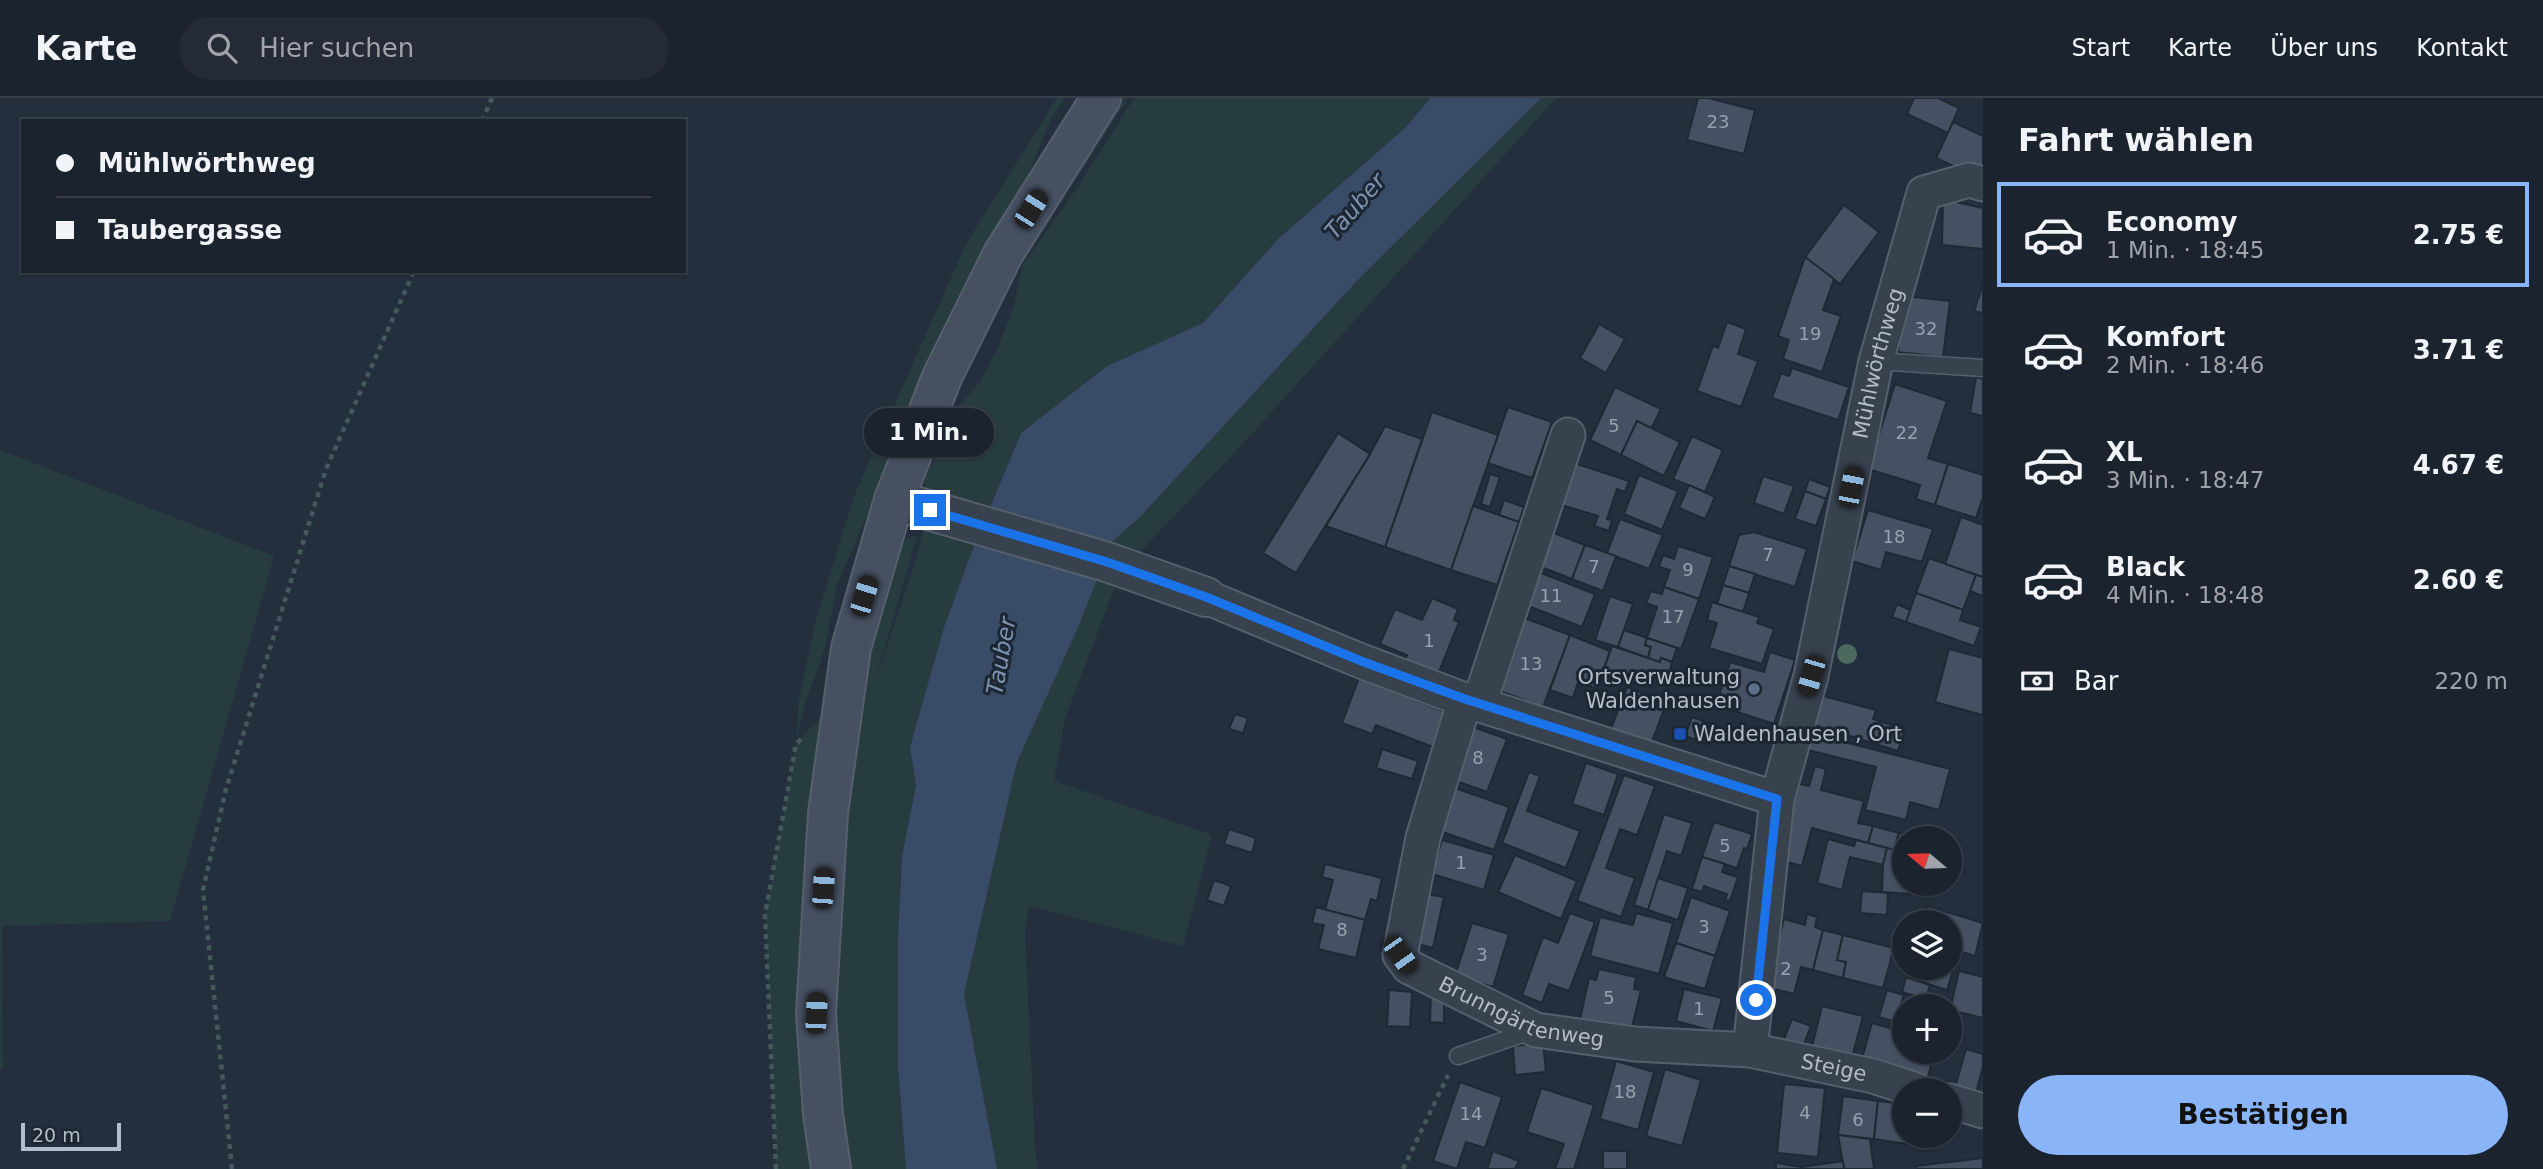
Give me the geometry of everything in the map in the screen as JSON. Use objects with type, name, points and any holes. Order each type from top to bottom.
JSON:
[{"type":"main road","points":[[831,1169],[823,1114],[816,1013],[828,813],[851,648],[894,500],[942,377],[1003,254],[1101,98]]},
{"type":"street","name":"Mühlwörthweg","points":[[1750,1051],[1777,799],[1811,676],[1877,361],[1924,193],[1969,180],[1983,184]]},
{"type":"street","name":"Brunngärtenweg","points":[[1568,435],[1423,838],[1400,955],[1409,967],[1536,1030],[1635,1044],[1750,1051]]},
{"type":"street","points":[[894,500],[1107,562],[1206,597],[1361,661],[1472,702],[1777,799]]},
{"type":"street","name":"Steige","points":[[1750,1051],[1892,1082]]},
{"type":"street","points":[[1962,1105],[1983,1111]]},
{"type":"lane","points":[[1877,361],[1983,368]]},
{"type":"lane","points":[[1458,1056],[1536,1030]]},
{"type":"path","points":[[483,119],[492,98]]},
{"type":"path","points":[[232,1169],[203,890],[226,789],[326,469],[413,273]]},
{"type":"path","points":[[776,1169],[765,915],[796,744],[805,734]]},
{"type":"path","points":[[1403,1169],[1458,1056]]},
{"type":"green space","points":[[1057,98],[1065,98],[1051,119],[1024,185],[929,362],[906,413],[872,504],[837,585],[825,648],[804,707],[796,741],[799,699],[816,620],[854,496],[966,244]]},
{"type":"green space","points":[[1122,98],[1128,98],[1031,249],[1028,249]]},
{"type":"green space","points":[[1134,98],[1430,98],[1405,128],[1279,238],[1203,323],[1107,366],[1021,433],[987,513],[928,490],[924,482],[954,411],[980,382],[1000,343],[1015,302],[1022,266],[1080,184]]},
{"type":"green space","points":[[1541,98],[1556,98],[1238,449],[1136,556],[1107,546],[1141,516],[1355,283]]},
{"type":"green space","points":[[0,450],[274,556],[170,921],[2,926],[3,1069],[0,1069]]},
{"type":"green space","points":[[924,527],[975,543],[944,627],[910,747],[916,785],[902,856],[898,938],[898,1066],[906,1169],[776,1169],[765,915],[796,742],[844,695],[899,540],[917,536],[874,685],[915,563]]},
{"type":"green space","points":[[1098,577],[1117,582],[1065,718],[1054,781],[1212,835],[1183,946],[1029,906],[1025,929],[1038,1169],[997,1169],[964,994],[1017,762]]},
{"type":"water","name":"Tauber","points":[[1430,98],[1541,98],[1355,283],[1141,516],[1107,546],[1079,625],[1017,762],[964,994],[997,1169],[906,1169],[898,1066],[898,938],[902,856],[916,785],[910,747],[944,627],[975,543],[1021,433],[1107,366],[1203,323],[1279,238],[1405,128]]},
{"type":"building","points":[[1698,98],[1755,110],[1744,154],[1687,140]]},
{"type":"building","points":[[1914,98],[1938,98],[1959,108],[1948,133],[1907,114]]},
{"type":"building","points":[[1953,122],[1983,136],[1983,180],[1936,158]]},
{"type":"building","points":[[1943,199],[1983,208],[1983,249],[1942,245]]},
{"type":"building","points":[[1844,205],[1879,232],[1840,284],[1805,257]]},
{"type":"building","points":[[1805,257],[1834,279],[1823,310],[1841,316],[1822,372],[1783,359],[1789,340],[1778,336]]},
{"type":"building","points":[[1983,284],[1983,313],[1974,311]]},
{"type":"building","points":[[1905,296],[1950,301],[1943,357],[1898,352]]},
{"type":"building","points":[[1727,322],[1746,329],[1738,354],[1758,361],[1741,407],[1697,391],[1713,346],[1718,348]]},
{"type":"building","points":[[1599,324],[1625,339],[1606,373],[1580,358]]},
{"type":"building","points":[[1792,368],[1849,387],[1838,420],[1772,398],[1781,373],[1789,376]]},
{"type":"building","points":[[1976,377],[1983,379],[1983,416],[1970,413]]},
{"type":"building","points":[[1895,384],[1947,401],[1928,458],[1948,464],[1935,505],[1916,499],[1920,485],[1868,469]]},
{"type":"building","points":[[1615,387],[1661,409],[1651,429],[1637,421],[1621,455],[1590,440]]},
{"type":"building","points":[[1508,407],[1552,422],[1532,478],[1488,463]]},
{"type":"building","points":[[1432,412],[1498,435],[1451,570],[1385,547]]},
{"type":"building","points":[[1637,421],[1680,442],[1664,476],[1621,455]]},
{"type":"building","points":[[1385,426],[1422,439],[1385,547],[1326,526]]},
{"type":"building","points":[[1338,433],[1370,454],[1296,573],[1263,553]]},
{"type":"building","points":[[1692,436],[1723,450],[1705,492],[1673,479]]},
{"type":"building","points":[[1568,461],[1629,481],[1625,492],[1617,489],[1607,519],[1612,520],[1609,531],[1594,526],[1598,516],[1555,503]]},
{"type":"building","points":[[1948,464],[1983,475],[1983,497],[1976,518],[1935,505]]},
{"type":"building","points":[[1490,474],[1500,477],[1490,507],[1481,504]]},
{"type":"building","points":[[1639,475],[1678,491],[1662,530],[1624,514]]},
{"type":"building","points":[[1763,476],[1794,486],[1784,514],[1754,503]]},
{"type":"building","points":[[1809,479],[1830,487],[1826,499],[1805,491]]},
{"type":"building","points":[[1689,485],[1715,497],[1705,519],[1679,508]]},
{"type":"building","points":[[1805,491],[1826,499],[1816,526],[1795,519]]},
{"type":"building","points":[[1504,500],[1524,507],[1519,522],[1499,515]]},
{"type":"building","points":[[1473,506],[1519,522],[1497,585],[1451,570]]},
{"type":"building","points":[[1868,510],[1933,529],[1922,562],[1886,552],[1881,570],[1852,561]]},
{"type":"building","points":[[1961,517],[1983,525],[1983,577],[1945,564]]},
{"type":"building","points":[[1620,519],[1663,535],[1649,569],[1607,553]]},
{"type":"building","points":[[1754,532],[1807,549],[1795,587],[1729,566],[1739,535]]},
{"type":"building","points":[[1554,533],[1585,545],[1572,579],[1541,567]]},
{"type":"building","points":[[1585,545],[1616,556],[1603,591],[1572,579]]},
{"type":"building","points":[[1678,546],[1713,557],[1699,599],[1664,587],[1670,570],[1659,567],[1663,555],[1674,559]]},
{"type":"building","points":[[1929,558],[1976,575],[1963,610],[1916,593]]},
{"type":"building","points":[[1729,566],[1755,574],[1749,593],[1723,585]]},
{"type":"building","points":[[1541,573],[1595,594],[1582,627],[1528,606]]},
{"type":"building","points":[[1976,575],[1983,577],[1983,596],[1970,591]]},
{"type":"building","points":[[1723,585],[1749,593],[1743,612],[1717,604]]},
{"type":"building","points":[[1664,587],[1699,599],[1681,649],[1647,638],[1657,607],[1646,603],[1651,591],[1662,594]]},
{"type":"building","points":[[1916,593],[1963,610],[1960,620],[1981,627],[1974,646],[1906,622]]},
{"type":"building","points":[[1610,596],[1633,604],[1618,647],[1595,640]]},
{"type":"building","points":[[1432,598],[1458,609],[1454,620],[1459,622],[1436,679],[1403,666],[1407,655],[1380,644],[1395,609],[1422,620]]},
{"type":"building","points":[[1712,602],[1759,617],[1757,623],[1774,629],[1762,664],[1709,648],[1717,623],[1707,620]]},
{"type":"building","points":[[1897,604],[1910,610],[1906,622],[1892,617]]},
{"type":"building","points":[[1516,615],[1570,635],[1543,707],[1500,691],[1516,649],[1505,645]]},
{"type":"building","points":[[1624,630],[1647,638],[1645,645],[1651,647],[1648,658],[1618,647]]},
{"type":"building","points":[[1570,635],[1610,651],[1597,689],[1578,682],[1573,698],[1550,690]]},
{"type":"building","points":[[1647,638],[1677,648],[1672,662],[1661,658],[1660,662],[1648,658],[1651,647],[1645,645]]},
{"type":"building","points":[[1612,646],[1660,662],[1661,658],[1672,662],[1668,677],[1648,670],[1642,685],[1603,672]]},
{"type":"building","points":[[1949,649],[1983,658],[1983,715],[1935,702]]},
{"type":"building","name":"Ortsverwaltung Waldenhausen","points":[[1770,652],[1795,660],[1774,724],[1716,705],[1730,662],[1764,672]]},
{"type":"building","points":[[1359,678],[1446,712],[1433,747],[1376,725],[1372,734],[1342,723]]},
{"type":"building","points":[[1627,687],[1667,702],[1649,749],[1609,734]]},
{"type":"building","points":[[1816,694],[1876,710],[1873,719],[1905,729],[1898,751],[1808,723]]},
{"type":"building","points":[[1235,714],[1248,718],[1243,733],[1229,729]]},
{"type":"building","points":[[1692,717],[1717,726],[1711,745],[1685,736]]},
{"type":"building","points":[[1467,725],[1507,739],[1487,792],[1448,778]]},
{"type":"building","points":[[1805,732],[1950,769],[1939,810],[1910,802],[1906,820],[1865,810],[1876,767],[1800,748]]},
{"type":"building","points":[[1382,749],[1418,761],[1412,779],[1376,768]]},
{"type":"building","points":[[1586,763],[1618,774],[1604,815],[1572,804]]},
{"type":"building","points":[[1815,766],[1826,769],[1821,790],[1864,801],[1858,823],[1873,826],[1868,843],[1812,828],[1802,866],[1779,860],[1799,784],[1809,786]]},
{"type":"building","points":[[1529,772],[1540,776],[1527,811],[1580,831],[1566,868],[1502,843]]},
{"type":"building","points":[[1624,775],[1655,786],[1637,835],[1620,829],[1606,868],[1635,878],[1621,917],[1577,901]]},
{"type":"building","points":[[1452,787],[1509,807],[1494,850],[1437,830]]},
{"type":"building","points":[[1664,814],[1692,823],[1681,856],[1667,851],[1648,910],[1634,905]]},
{"type":"building","points":[[1714,822],[1752,834],[1737,868],[1702,857]]},
{"type":"building","points":[[1873,826],[1892,831],[1892,849],[1868,843]]},
{"type":"building","points":[[1229,829],[1256,838],[1252,853],[1224,844]]},
{"type":"building","points":[[1828,839],[1854,846],[1856,840],[1887,848],[1883,865],[1850,857],[1842,890],[1817,883]]},
{"type":"building","points":[[1442,840],[1494,855],[1484,890],[1432,874]]},
{"type":"building","points":[[1887,848],[1892,849],[1892,893],[1882,892]]},
{"type":"building","points":[[1515,855],[1577,881],[1561,919],[1498,892]]},
{"type":"building","points":[[1702,857],[1725,864],[1722,872],[1738,877],[1730,901],[1725,900],[1727,894],[1704,886],[1702,892],[1692,889]]},
{"type":"building","points":[[1325,864],[1382,878],[1377,901],[1371,899],[1365,920],[1325,910],[1333,880],[1322,877]]},
{"type":"building","points":[[1658,878],[1688,888],[1678,920],[1648,910]]},
{"type":"building","points":[[1214,880],[1231,886],[1224,906],[1207,900]]},
{"type":"building","points":[[1862,891],[1888,893],[1887,915],[1860,913]]},
{"type":"building","points":[[1427,894],[1444,897],[1433,948],[1417,944]]},
{"type":"building","points":[[1691,897],[1730,911],[1715,956],[1676,943]]},
{"type":"building","points":[[1316,907],[1365,920],[1356,958],[1318,949],[1324,925],[1312,923]]},
{"type":"building","points":[[1570,913],[1595,922],[1569,991],[1549,984],[1542,1003],[1522,995],[1543,937],[1558,943]]},
{"type":"building","points":[[1636,913],[1673,923],[1659,974],[1590,956],[1600,917],[1633,925]]},
{"type":"building","points":[[1807,914],[1817,917],[1815,927],[1823,930],[1813,970],[1801,967],[1794,994],[1766,987],[1784,919],[1805,925]]},
{"type":"building","points":[[1962,917],[1983,923],[1975,956],[1962,952]]},
{"type":"building","points":[[1472,923],[1509,934],[1493,987],[1455,976]]},
{"type":"building","points":[[1823,930],[1843,935],[1837,960],[1846,962],[1843,978],[1813,970]]},
{"type":"building","points":[[1843,935],[1892,947],[1883,988],[1843,978],[1846,962],[1837,960]]},
{"type":"building","points":[[1676,943],[1715,956],[1705,989],[1664,977]]},
{"type":"building","points":[[1599,969],[1636,977],[1634,989],[1641,990],[1631,1031],[1580,1019],[1589,978],[1596,980]]},
{"type":"building","points":[[1962,972],[1983,977],[1983,1018],[1962,1013],[1962,994],[1954,994],[1957,980],[1962,980]]},
{"type":"building","points":[[1905,980],[1930,985],[1927,994],[1902,992]]},
{"type":"building","points":[[1915,980],[1950,980],[1947,990]]},
{"type":"building","points":[[1684,989],[1722,998],[1713,1031],[1676,1021]]},
{"type":"building","points":[[1389,990],[1412,992],[1410,1027],[1387,1026]]},
{"type":"building","points":[[1887,990],[1901,994],[1892,994],[1892,1021],[1879,1017]]},
{"type":"building","points":[[1431,991],[1444,996],[1444,1023],[1430,1022]]},
{"type":"building","points":[[1822,1006],[1863,1016],[1851,1061],[1811,1051]]},
{"type":"building","points":[[1792,1019],[1811,1026],[1803,1046],[1784,1039]]},
{"type":"building","points":[[1872,1023],[1892,1029],[1892,1064],[1932,1064],[1928,1078],[1920,1078],[1861,1062]]},
{"type":"building","points":[[1543,1043],[1546,1072],[1515,1075],[1513,1046]]},
{"type":"building","points":[[1966,1049],[1983,1054],[1983,1066],[1975,1097],[1962,1093],[1962,1078],[1958,1078]]},
{"type":"building","points":[[1616,1061],[1654,1072],[1638,1130],[1600,1119]]},
{"type":"building","points":[[1665,1069],[1701,1080],[1682,1146],[1646,1136]]},
{"type":"building","points":[[1460,1082],[1502,1097],[1485,1148],[1466,1142],[1457,1169],[1433,1161]]},
{"type":"building","points":[[1784,1084],[1825,1088],[1818,1157],[1777,1153]]},
{"type":"building","points":[[1541,1088],[1594,1105],[1574,1169],[1555,1169],[1564,1144],[1527,1132]]},
{"type":"building","points":[[1843,1096],[1878,1101],[1874,1139],[1838,1135]]},
{"type":"building","points":[[1878,1101],[1892,1103],[1892,1142],[1874,1139]]},
{"type":"building","points":[[1838,1135],[1870,1139],[1874,1169],[1844,1169]]},
{"type":"building","points":[[1493,1151],[1519,1161],[1515,1169],[1487,1169]]},
{"type":"building","points":[[1603,1151],[1627,1151],[1627,1169],[1603,1169]]},
{"type":"building","points":[[1983,1158],[1983,1169],[1917,1169],[1916,1166]]},
{"type":"building","points":[[1843,1161],[1844,1169],[1776,1169],[1776,1163],[1802,1167]]},
{"type":"place","name":"Ortsverwaltung Waldenhausen","points":[[1754,689]]},
{"type":"place","name":"Waldenhausen , Ort","points":[[1680,734]]},
{"type":"route","points":[[930,510],[1107,562],[1206,597],[1361,661],[1465,699],[1777,799],[1756,1000]]}]
